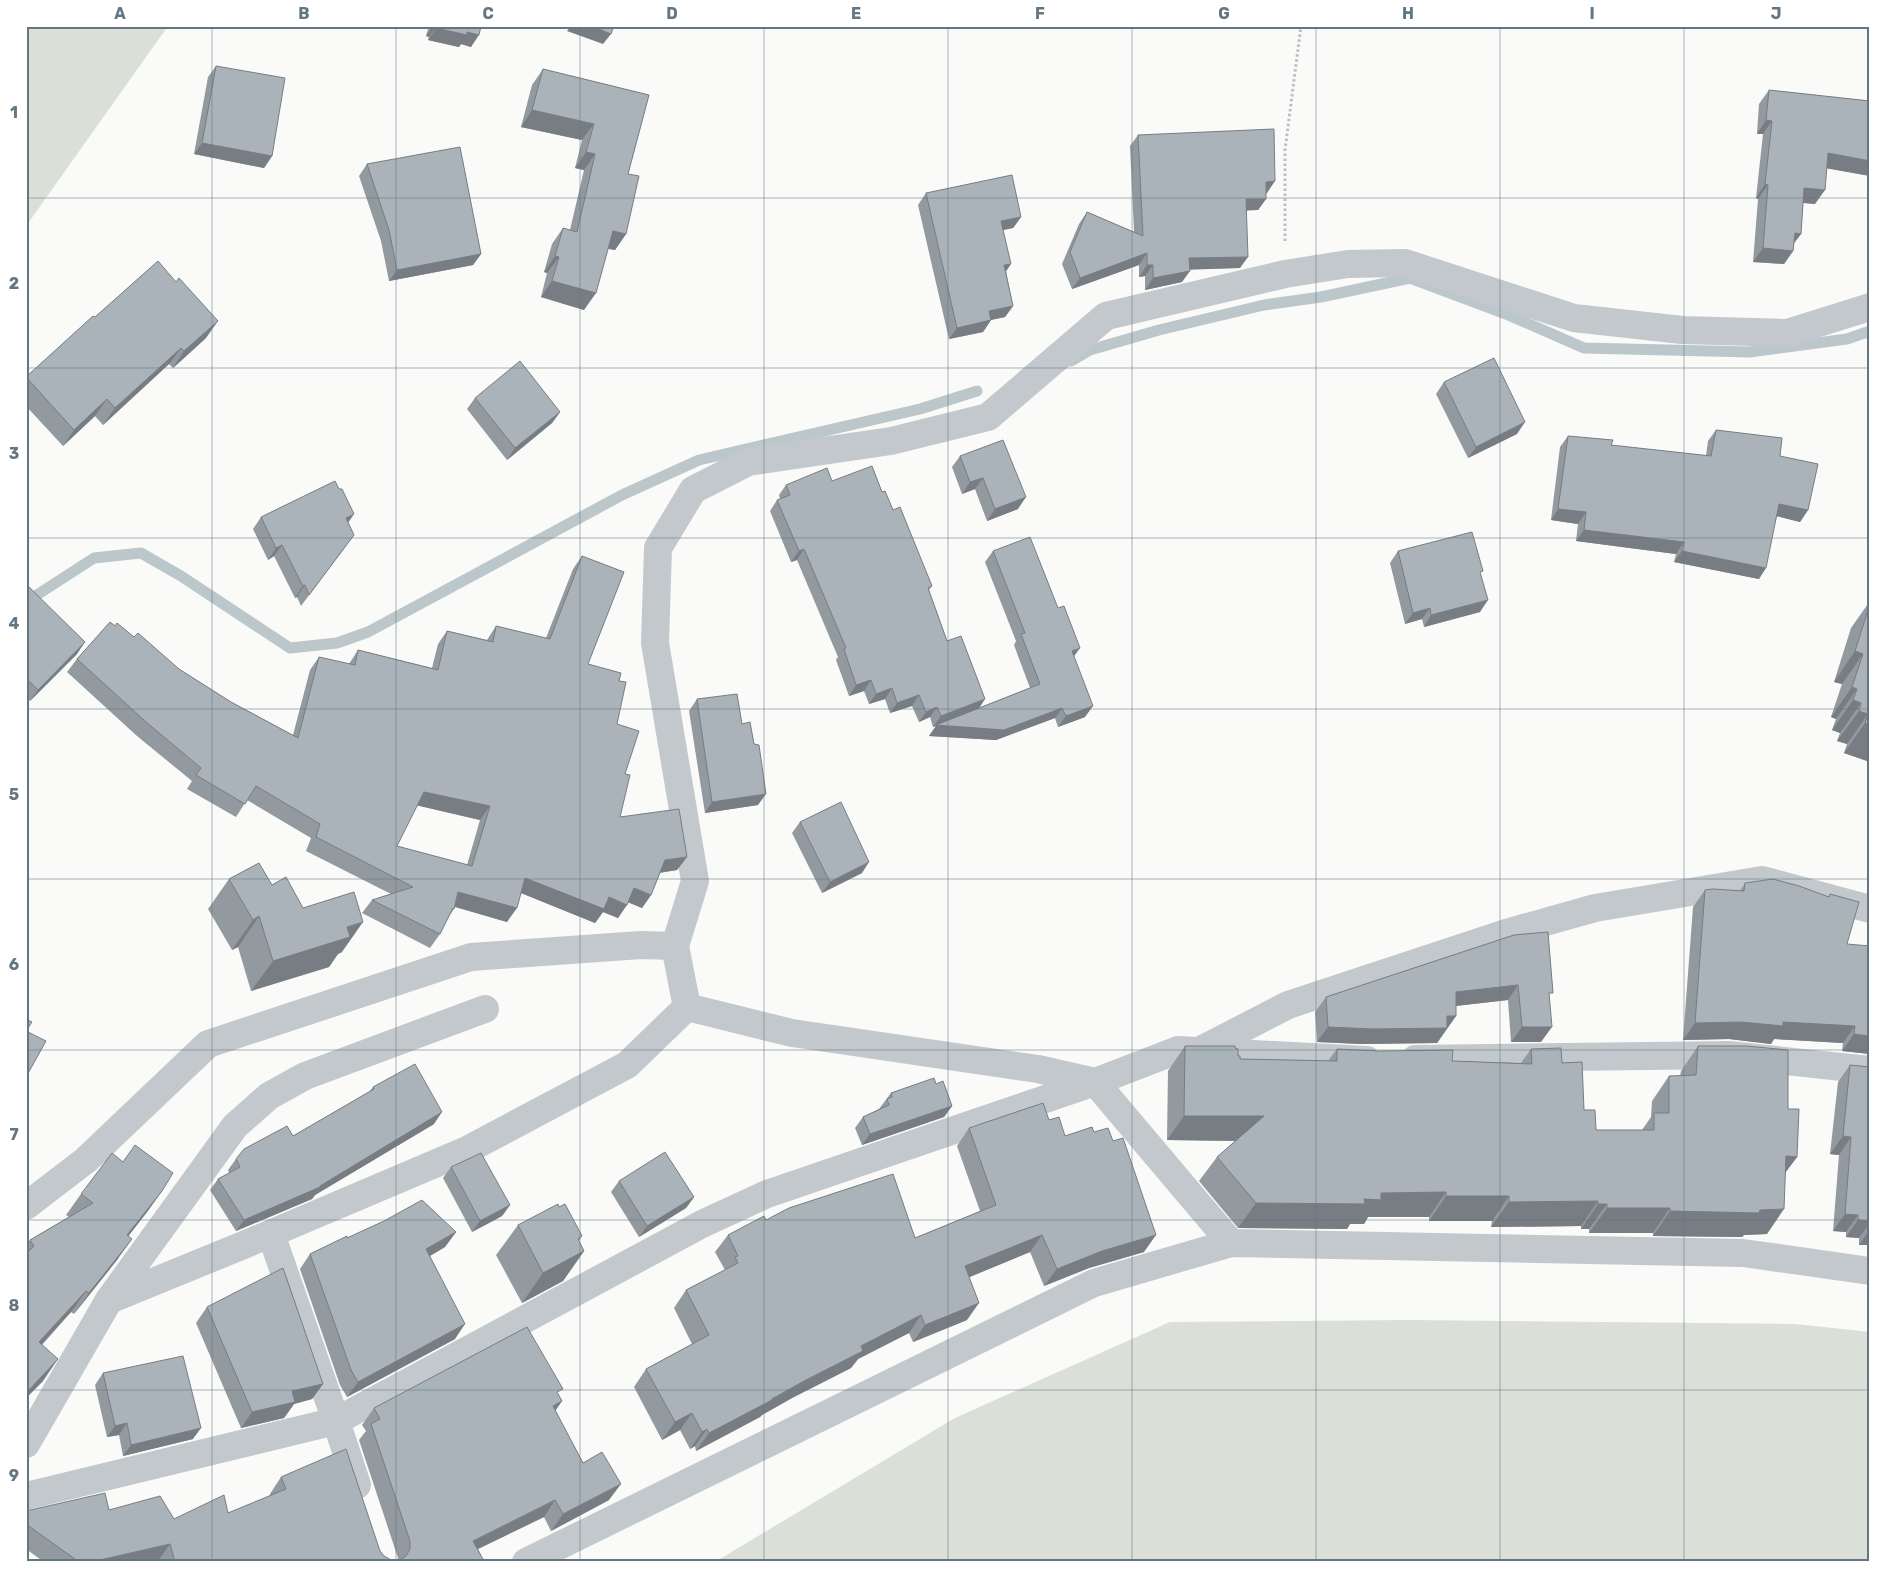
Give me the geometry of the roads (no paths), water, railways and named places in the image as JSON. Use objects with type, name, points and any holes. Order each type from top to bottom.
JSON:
[{"type":"street","points":[[687,1007],[675,946],[695,881],[655,643],[658,548],[693,490],[748,462],[891,441],[988,417],[1106,316],[1285,274],[1348,264],[1405,263],[1574,318],[1682,330],[1787,333],[1870,307]]},
{"type":"street","points":[[1199,1051],[1288,1005],[1506,933],[1596,908],[1762,880],[1870,909]]},
{"type":"street","points":[[26,1206],[86,1160],[208,1044],[471,957],[622,946],[675,946]]},
{"type":"street","points":[[687,1007],[792,1033],[1038,1069],[1095,1082],[1231,1243]]},
{"type":"street","points":[[109,1300],[271,1234],[465,1151],[626,1065],[687,1007]]},
{"type":"street","points":[[26,1444],[109,1300],[235,1126],[269,1096],[305,1076],[485,1008]]},
{"type":"street","points":[[26,1496],[336,1421],[702,1224],[767,1194],[1095,1082],[1178,1050],[1361,1060],[1729,1055],[1870,1070]]},
{"type":"street","points":[[271,1234],[364,1505]]},
{"type":"street","points":[[526,1562],[1094,1282],[1231,1243],[1742,1253],[1870,1271]]},
{"type":"waterway","points":[[1071,361],[1090,350],[1159,330],[1264,305],[1321,297],[1410,278],[1506,314],[1584,348],[1750,352],[1847,339],[1870,331]]},
{"type":"waterway","points":[[26,602],[94,558],[141,553],[181,576],[290,648],[337,643],[368,632],[622,495],[699,460],[920,409],[977,391]]}]
